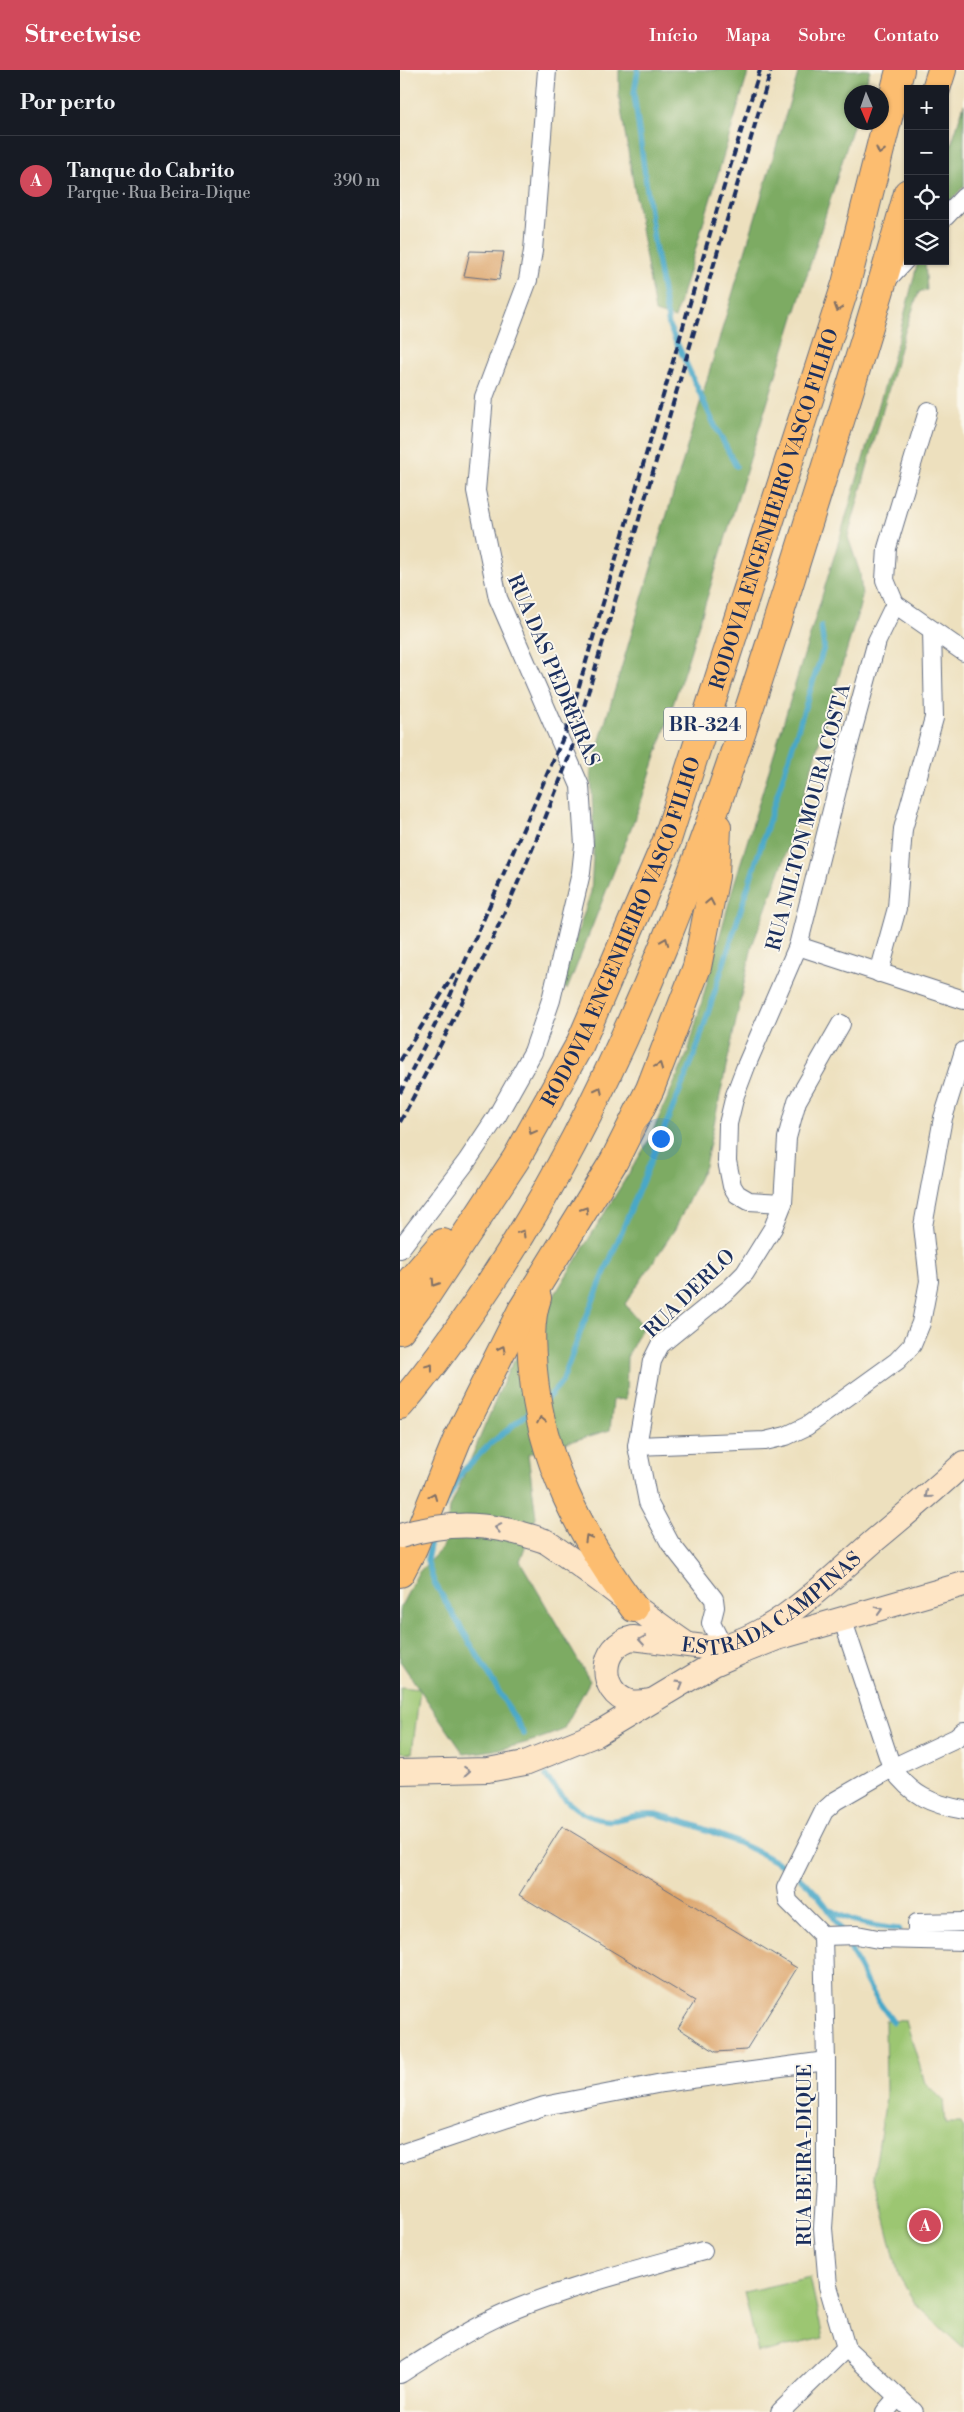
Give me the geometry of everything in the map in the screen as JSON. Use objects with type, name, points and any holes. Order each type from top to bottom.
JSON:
[{"type":"highway","name":"RODOVIA ENGENHEIRO VASCO FILHO","points":[[400,1330],[423,1300],[516,1159],[580,1044],[666,843],[846,284],[900,70]]},
{"type":"highway","points":[[937,85],[942,70]]},
{"type":"highway","name":"RODOVIA ENGENHEIRO VASCO FILHO","points":[[400,1405],[461,1327],[554,1180],[608,1073],[642,997],[689,883],[767,655],[882,286],[904,207]]},
{"type":"highway","points":[[400,1573],[413,1548],[457,1440],[522,1310],[614,1161],[650,1089],[697,967],[715,876],[718,802]]},
{"type":"highway","points":[[400,1293],[516,1159]]},
{"type":"highway","points":[[549,1266],[535,1305],[531,1346],[535,1392],[546,1448],[578,1520],[614,1582],[634,1608]]},
{"type":"main road","name":"ESTRADA CAMPINAS","points":[[400,1536],[426,1528],[460,1524],[493,1526],[545,1541],[593,1574],[634,1608],[690,1646],[723,1646],[762,1629],[786,1614],[819,1588],[964,1463]]},
{"type":"main road","name":"ESTRADA CAMPINAS","points":[[400,1772],[488,1770],[525,1763],[597,1734],[714,1664],[777,1638],[838,1622],[964,1584]]},
{"type":"main road","points":[[819,1588],[813,1605],[815,1612],[820,1620],[838,1622]]},
{"type":"main road","points":[[650,1701],[630,1702],[614,1690],[608,1680],[606,1669],[608,1658],[615,1646],[623,1640],[633,1638],[690,1646]]},
{"type":"street","name":"RUA DAS PEDREIRAS","points":[[400,1249],[472,1153],[497,1116],[533,1052],[551,1000],[581,872],[584,845],[580,786],[498,598],[476,491],[484,397],[528,280],[533,251],[547,70]]},
{"type":"street","points":[[949,213],[964,197]]},
{"type":"street","points":[[882,286],[904,261]]},
{"type":"street","points":[[928,411],[887,548],[885,580],[895,604],[964,652]]},
{"type":"street","name":"RUA NILTON MOURA COSTA","points":[[783,1203],[749,1201],[738,1194],[732,1186],[728,1172],[726,1145],[735,1095],[798,946],[845,758],[877,641],[895,604]]},
{"type":"street","points":[[879,973],[897,908],[903,829],[934,718],[932,630]]},
{"type":"street","points":[[798,946],[964,1000]]},
{"type":"street","name":"RUA DERLO","points":[[723,1646],[711,1622],[715,1607],[714,1599],[670,1543],[648,1502],[638,1446],[655,1352],[660,1345],[729,1289],[745,1273],[774,1228],[783,1203],[787,1138],[797,1101],[841,1024]]},
{"type":"street","points":[[638,1446],[765,1441],[786,1436],[807,1426],[897,1361],[912,1346],[921,1323],[929,1282],[923,1226],[943,1118],[964,1051]]},
{"type":"street","points":[[838,1622],[892,1768],[904,1784],[936,1805],[964,1810]]},
{"type":"street","points":[[964,1731],[956,1738],[892,1768],[835,1800],[824,1811],[786,1888],[788,1901],[829,1936],[857,1935],[878,1939],[917,1933],[964,1941]]},
{"type":"street","points":[[917,1933],[917,1923],[964,1922]]},
{"type":"street","name":"RUA BEIRA-DIQUE","points":[[829,1936],[826,2185],[823,2228],[830,2294],[846,2348],[914,2412]]},
{"type":"street","points":[[400,2154],[544,2106],[662,2083],[826,2061]]},
{"type":"street","points":[[400,2374],[446,2345],[512,2310],[591,2283],[702,2251]]},
{"type":"street","points":[[780,2412],[846,2348]]},
{"type":"street","points":[[885,2412],[897,2398]]},
{"type":"green space","points":[[619,70],[749,70],[675,318],[655,312],[619,97]]},
{"type":"green space","points":[[799,70],[870,70],[865,85],[844,85],[844,130],[852,130],[689,656],[639,808],[567,990],[561,983],[591,892],[594,839],[591,770]]},
{"type":"green space","points":[[964,104],[964,186],[950,201],[949,151]]},
{"type":"green space","points":[[917,265],[925,265],[927,290],[919,292],[903,337],[848,537],[860,573],[862,596],[859,609],[784,860],[752,946],[705,1166],[675,1229],[625,1304],[643,1326],[627,1357],[626,1399],[613,1400],[610,1430],[528,1454],[536,1517],[520,1561],[590,1681],[563,1730],[515,1746],[464,1754],[400,1661],[400,1608],[418,1573],[443,1547],[450,1508],[508,1371],[648,1142],[688,1052],[733,888],[898,340]]},
{"type":"green space","points":[[400,1687],[420,1689],[412,1753],[400,1752]]},
{"type":"green space","points":[[885,2020],[906,2021],[925,2083],[943,2100],[945,2123],[961,2123],[964,2128],[964,2349],[916,2305],[899,2276],[874,2175],[886,2098]]},
{"type":"green space","points":[[810,2277],[823,2338],[758,2353],[744,2292]]},
{"type":"building","points":[[470,251],[504,252],[499,280],[464,276]]},
{"type":"building","points":[[562,1826],[797,1968],[746,2050],[716,2052],[678,2028],[695,2001],[519,1895]]},
{"type":"waterway","points":[[638,70],[634,94],[654,241],[669,326],[714,424],[736,466]]},
{"type":"waterway","points":[[545,1401],[562,1382],[583,1325],[695,1054],[824,647],[821,626]]},
{"type":"waterway","points":[[444,1506],[462,1472],[490,1444],[531,1411]]},
{"type":"waterway","points":[[432,1535],[427,1560],[434,1582],[524,1734]]},
{"type":"waterway","points":[[546,1776],[559,1793],[575,1808],[595,1818],[616,1820],[638,1815],[660,1815],[732,1840],[769,1858],[799,1877],[821,1899],[830,1912],[869,1986],[893,2022]]},
{"type":"waterway","points":[[832,1911],[864,1924],[899,1929]]},
{"type":"railway","points":[[400,1093],[450,996],[566,731],[718,206],[760,70]]},
{"type":"railway","points":[[400,1122],[470,987],[533,848],[570,754],[771,70]]},
{"type":"railway","points":[[400,1061],[454,974]]},
{"type":"place","name":"Tanque do Cabrito","points":[[925,2226]]}]
